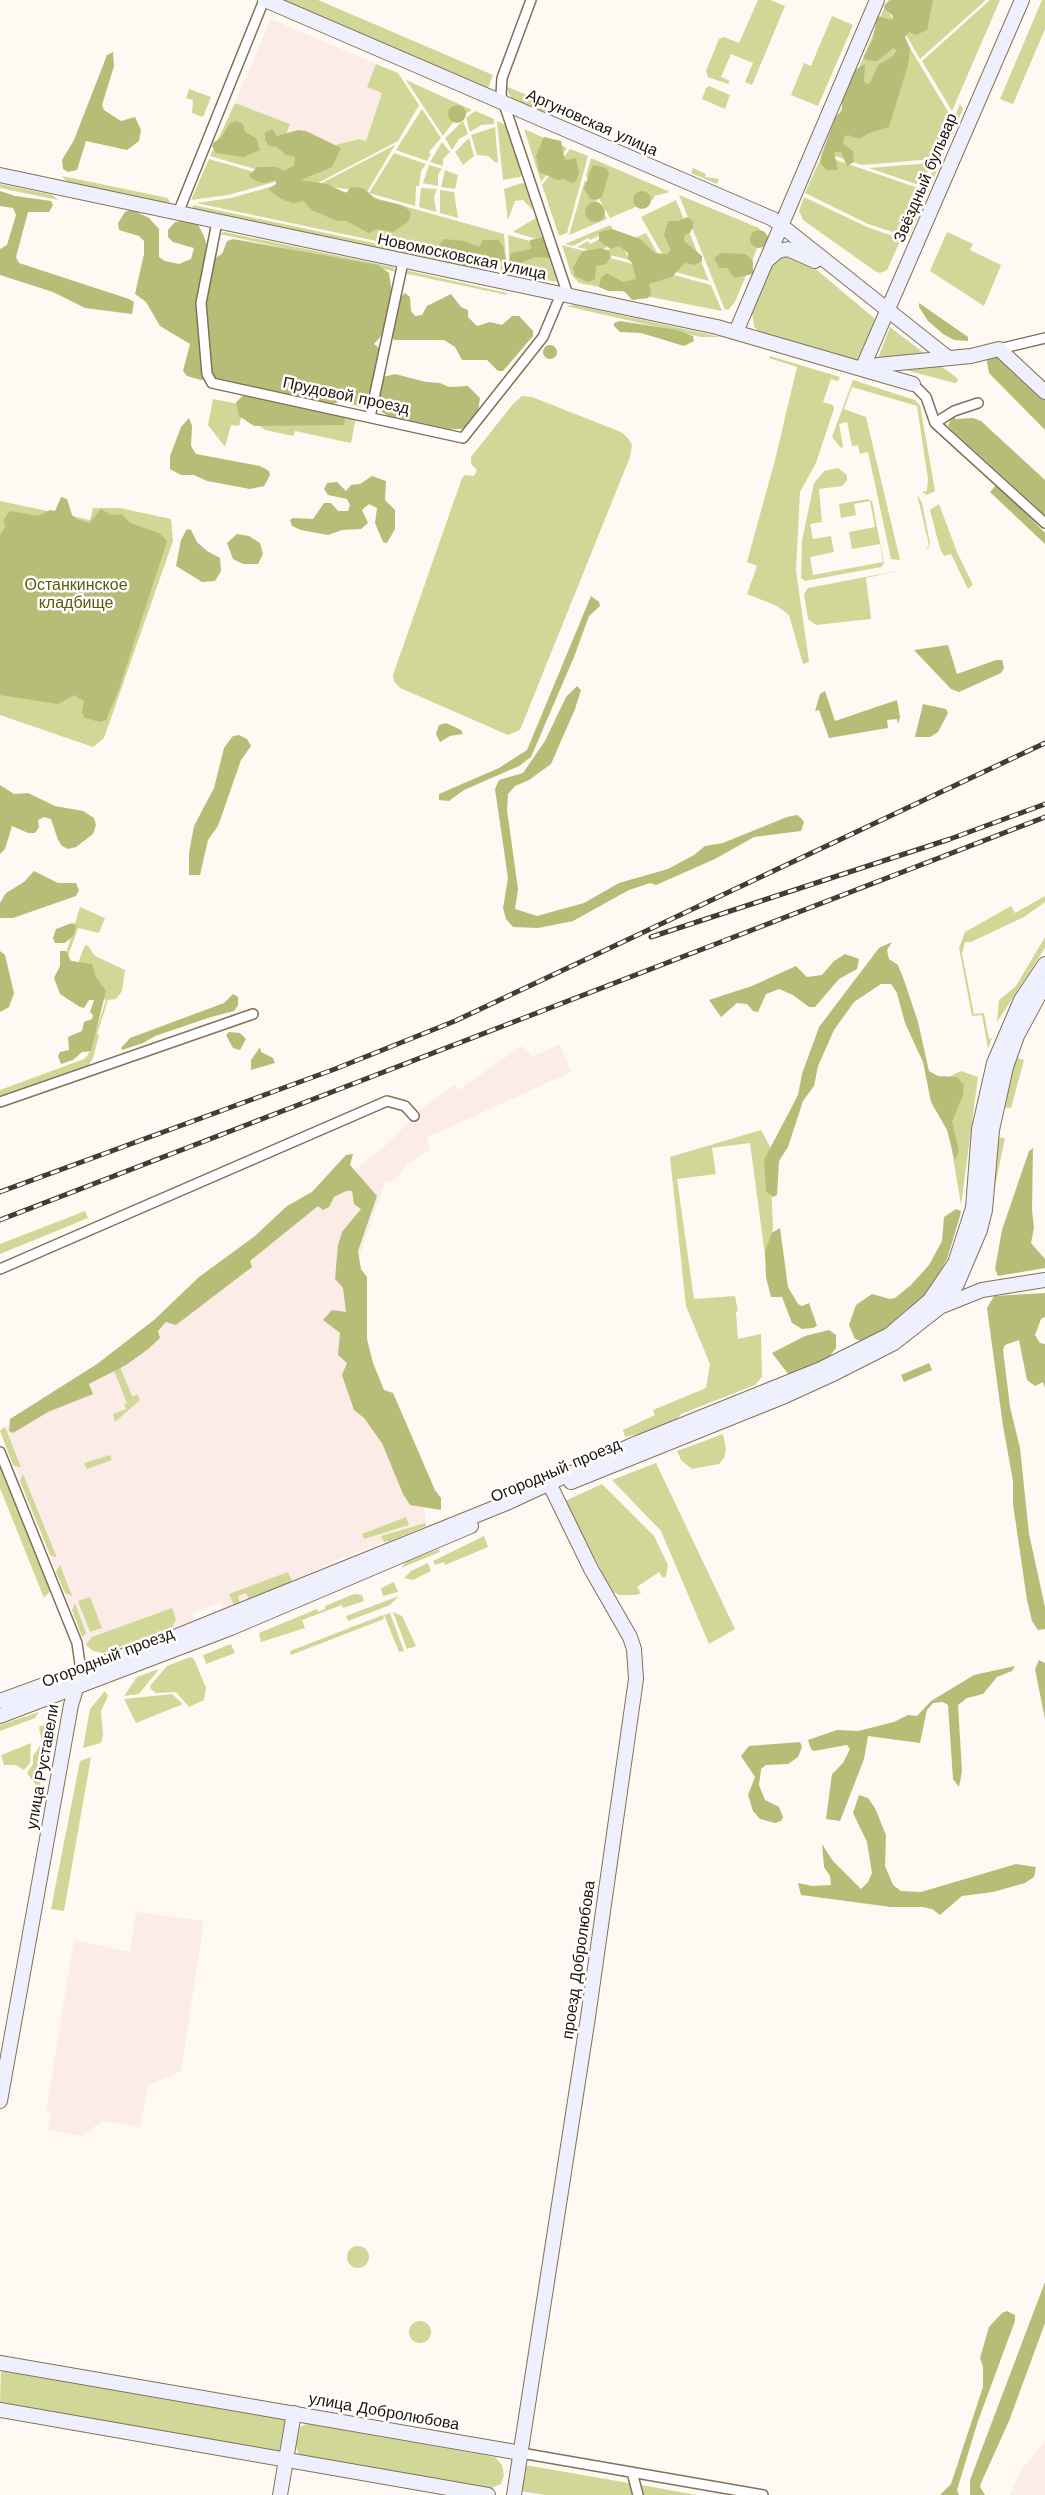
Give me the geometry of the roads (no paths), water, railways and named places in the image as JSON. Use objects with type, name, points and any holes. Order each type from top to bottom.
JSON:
[{"type":"main road","name":"Аргуновская улица","points":[[264,0],[503,101],[781,224],[947,357]]},
{"type":"main road","points":[[736,332],[877,0]]},
{"type":"main road","name":"Звёздный бульвар","points":[[862,369],[1022,0]]},
{"type":"main road","name":"Новомосковская улица","points":[[0,175],[736,332],[913,384]]},
{"type":"main road","points":[[766,261],[782,249],[795,250],[843,275]]},
{"type":"main road","points":[[862,369],[878,365],[980,354],[999,349],[1045,392]]},
{"type":"main road","points":[[986,1129],[988,1081],[998,1049],[1021,1000],[1045,964]]},
{"type":"main road","points":[[986,1129],[1011,1051],[1045,984]]},
{"type":"main road","name":"Огородный проезд","points":[[0,1701],[271,1599],[509,1502],[815,1382],[894,1343],[940,1307],[960,1271],[986,1129]]},
{"type":"main road","points":[[960,1271],[980,1291]]},
{"type":"main road","name":"Огородный проезд","points":[[0,1716],[231,1628],[431,1545],[630,1446],[821,1369],[889,1335],[907,1322],[960,1271]]},
{"type":"main road","points":[[907,1322],[980,1291],[1045,1280]]},
{"type":"main road","name":"проезд Добролюбова","points":[[514,2495],[636,1679],[634,1649],[630,1637],[591,1569],[550,1486]]},
{"type":"main road","name":"улица Руставели","points":[[0,2100],[71,1705],[81,1671]]},
{"type":"main road","name":"улица Добролюбова","points":[[0,2363],[521,2453]]},
{"type":"main road","points":[[0,2410],[488,2495]]},
{"type":"main road","points":[[280,2495],[294,2413]]},
{"type":"street","points":[[178,213],[264,0]]},
{"type":"street","points":[[531,0],[500,86],[565,295]]},
{"type":"street","name":"Прудовой проезд","points":[[217,222],[201,293],[206,369],[209,380],[219,386],[463,438],[543,337],[565,295]]},
{"type":"street","points":[[370,417],[403,262]]},
{"type":"street","points":[[999,349],[1045,338]]},
{"type":"street","points":[[913,384],[926,397],[935,423],[1045,523]]},
{"type":"street","points":[[935,423],[954,411],[978,403]]},
{"type":"street","points":[[0,1102],[253,1014]]},
{"type":"street","points":[[0,1269],[387,1101],[405,1107],[414,1116]]},
{"type":"street","name":"улица Руставели","points":[[0,1452],[77,1643],[81,1671]]},
{"type":"street","name":"улица Добролюбова","points":[[521,2453],[763,2495]]},
{"type":"street","points":[[632,2472],[638,2495]]},
{"type":"railway","points":[[0,1192],[335,1069],[455,1021],[1045,743]]},
{"type":"railway","points":[[651,937],[950,839],[1045,804]]},
{"type":"railway","points":[[0,1220],[1045,817]]},
{"type":"park label","name":"Останкинское кладбище","points":[[76,594]]}]
